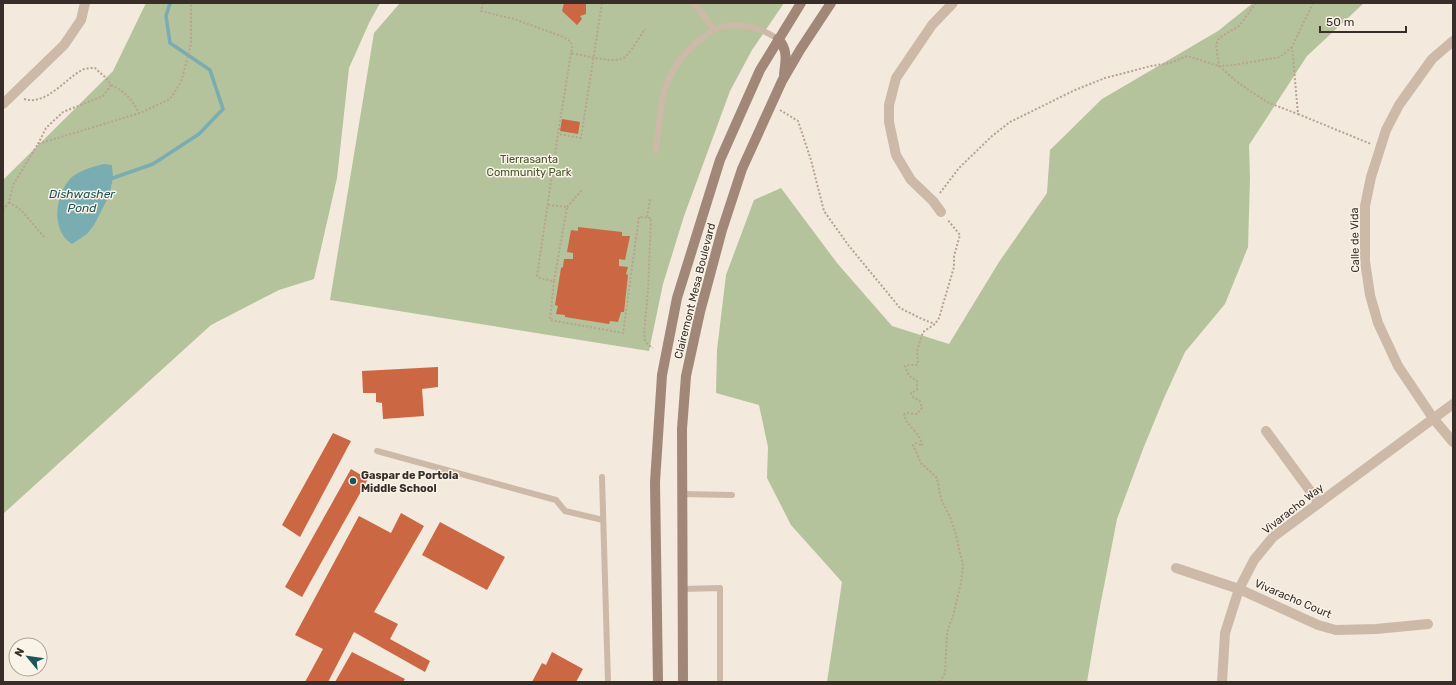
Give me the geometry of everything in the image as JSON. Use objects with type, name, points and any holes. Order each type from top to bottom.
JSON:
[{"type":"main road","name":"Clairemont Mesa Boulevard","points":[[658,682],[655,482],[662,375],[676,298],[720,160],[760,70],[801,3]]},
{"type":"main road","name":"Clairemont Mesa Boulevard","points":[[683,682],[682,429],[686,376],[700,312],[722,230],[742,169],[782,81],[831,3]]},
{"type":"main road","points":[[778,39],[783,44],[786,61],[782,81]]},
{"type":"street","points":[[3,104],[64,45],[81,20],[85,3]]},
{"type":"street","points":[[941,212],[911,180],[896,154],[888,122],[889,106],[896,78],[932,25],[953,3]]},
{"type":"street","name":"Calle de Vida","points":[[1453,41],[1432,59],[1399,105],[1386,130],[1380,147],[1371,177],[1365,206],[1365,261],[1370,295],[1378,323],[1398,366],[1433,418],[1453,442]]},
{"type":"street","name":"Vivaracho Way","points":[[1222,682],[1226,633],[1239,588],[1254,560],[1273,537],[1453,404]]},
{"type":"street","points":[[1266,431],[1319,503]]},
{"type":"street","name":"Vivaracho Court","points":[[1176,568],[1239,588],[1318,625],[1336,630],[1376,629],[1428,624]]},
{"type":"lane","points":[[694,3],[714,29]]},
{"type":"lane","points":[[656,151],[663,96],[670,76],[680,58],[696,42],[714,29],[736,25],[757,27],[778,39]]},
{"type":"lane","points":[[377,451],[556,500],[565,511],[603,520]]},
{"type":"lane","points":[[602,477],[608,682]]},
{"type":"lane","points":[[682,494],[732,495]]},
{"type":"lane","points":[[682,589],[720,588],[720,682]]},
{"type":"path","points":[[38,144],[140,113],[170,98],[181,82],[191,44],[191,3]]},
{"type":"path","points":[[483,3],[481,11],[514,19],[568,39],[573,47],[558,134],[537,276],[542,279],[554,281]]},
{"type":"path","points":[[558,134],[581,138],[602,3]]},
{"type":"path","points":[[1256,3],[1239,26],[1233,31],[1219,38],[1216,45],[1219,66],[1236,81],[1269,103],[1380,147]]},
{"type":"path","points":[[933,202],[959,168],[992,136],[1010,122],[1075,90],[1105,78],[1170,63],[1187,56],[1219,66],[1234,65],[1280,57],[1292,47],[1313,3]]},
{"type":"path","points":[[571,53],[616,60],[625,58],[645,29]]},
{"type":"path","points":[[1292,47],[1298,114]]},
{"type":"path","points":[[13,95],[31,101],[49,94],[83,69],[95,68],[111,85],[120,89],[131,99],[140,113]]},
{"type":"path","points":[[3,210],[8,202],[13,185],[46,128],[63,112],[103,96],[111,85]]},
{"type":"path","points":[[772,104],[798,121],[811,160],[824,211],[849,246],[900,308],[935,324]]},
{"type":"path","points":[[583,189],[567,207],[554,281],[550,320],[623,333],[639,216],[651,218],[648,303],[644,333],[645,340],[648,345],[653,348]]},
{"type":"path","points":[[647,217],[650,199]]},
{"type":"path","points":[[8,202],[22,211],[44,237]]},
{"type":"path","points":[[548,205],[567,207]]},
{"type":"path","points":[[940,682],[945,673],[947,632],[953,616],[961,583],[963,566],[955,530],[941,499],[937,478],[921,463],[914,445],[916,443],[922,446],[921,440],[912,426],[904,419],[904,415],[906,413],[917,414],[922,408],[920,401],[913,397],[911,393],[917,390],[917,381],[909,376],[905,366],[917,365],[917,351],[923,332],[935,324],[938,318],[954,267],[954,256],[960,235],[941,212]]},
{"type":"green space","points":[[146,3],[380,3],[369,23],[349,68],[337,178],[314,279],[279,290],[211,325],[3,514],[3,180],[113,71]]},
{"type":"green space","name":"Tierrasanta Community Park","points":[[400,3],[784,3],[752,50],[730,91],[684,216],[663,284],[649,351],[330,300],[374,33]]},
{"type":"green space","points":[[1253,3],[1364,3],[1307,56],[1249,145],[1250,178],[1248,247],[1225,304],[1185,352],[1143,449],[1117,519],[1087,682],[827,682],[842,582],[791,525],[767,478],[768,447],[759,405],[716,393],[717,350],[726,275],[754,200],[781,188],[837,263],[892,326],[949,344],[999,262],[1047,193],[1050,150],[1102,99],[1218,31]]},
{"type":"water","name":"Dishwasher Pond","points":[[103,164],[112,165],[113,178],[109,196],[94,225],[87,234],[72,244],[65,238],[58,223],[58,204],[64,187],[76,174]]},
{"type":"building","points":[[564,3],[586,3],[586,14],[580,16],[582,19],[577,25],[562,11]]},
{"type":"building","points":[[562,119],[580,122],[578,134],[560,131]]},
{"type":"building","points":[[578,227],[622,232],[622,236],[630,236],[625,260],[619,259],[619,266],[628,267],[626,274],[628,275],[624,312],[621,312],[618,322],[610,321],[609,324],[565,317],[565,315],[556,314],[558,306],[555,305],[561,268],[563,267],[564,259],[573,259],[573,253],[567,252],[571,230],[578,231]]},
{"type":"building","points":[[438,367],[438,387],[422,389],[424,416],[383,419],[382,403],[376,402],[376,393],[363,393],[362,371]]},
{"type":"building","points":[[333,433],[351,441],[300,537],[282,525]]},
{"type":"building","points":[[351,469],[368,479],[302,597],[285,587]]},
{"type":"building","points":[[401,513],[424,526],[374,612],[398,624],[390,639],[430,661],[425,672],[354,632],[328,682],[305,682],[323,649],[295,635],[359,516],[391,533]]},
{"type":"building","points":[[440,522],[505,557],[487,590],[422,555]]},
{"type":"building","points":[[352,652],[405,679],[403,682],[335,682]]},
{"type":"building","points":[[552,652],[583,669],[576,682],[532,682],[542,663],[546,665]]},
{"type":"waterway","points":[[113,178],[153,164],[199,134],[223,109],[210,70],[170,43],[166,16],[170,3]]},
{"type":"place","name":"Gaspar de Portola Middle School","points":[[353,481]]}]
